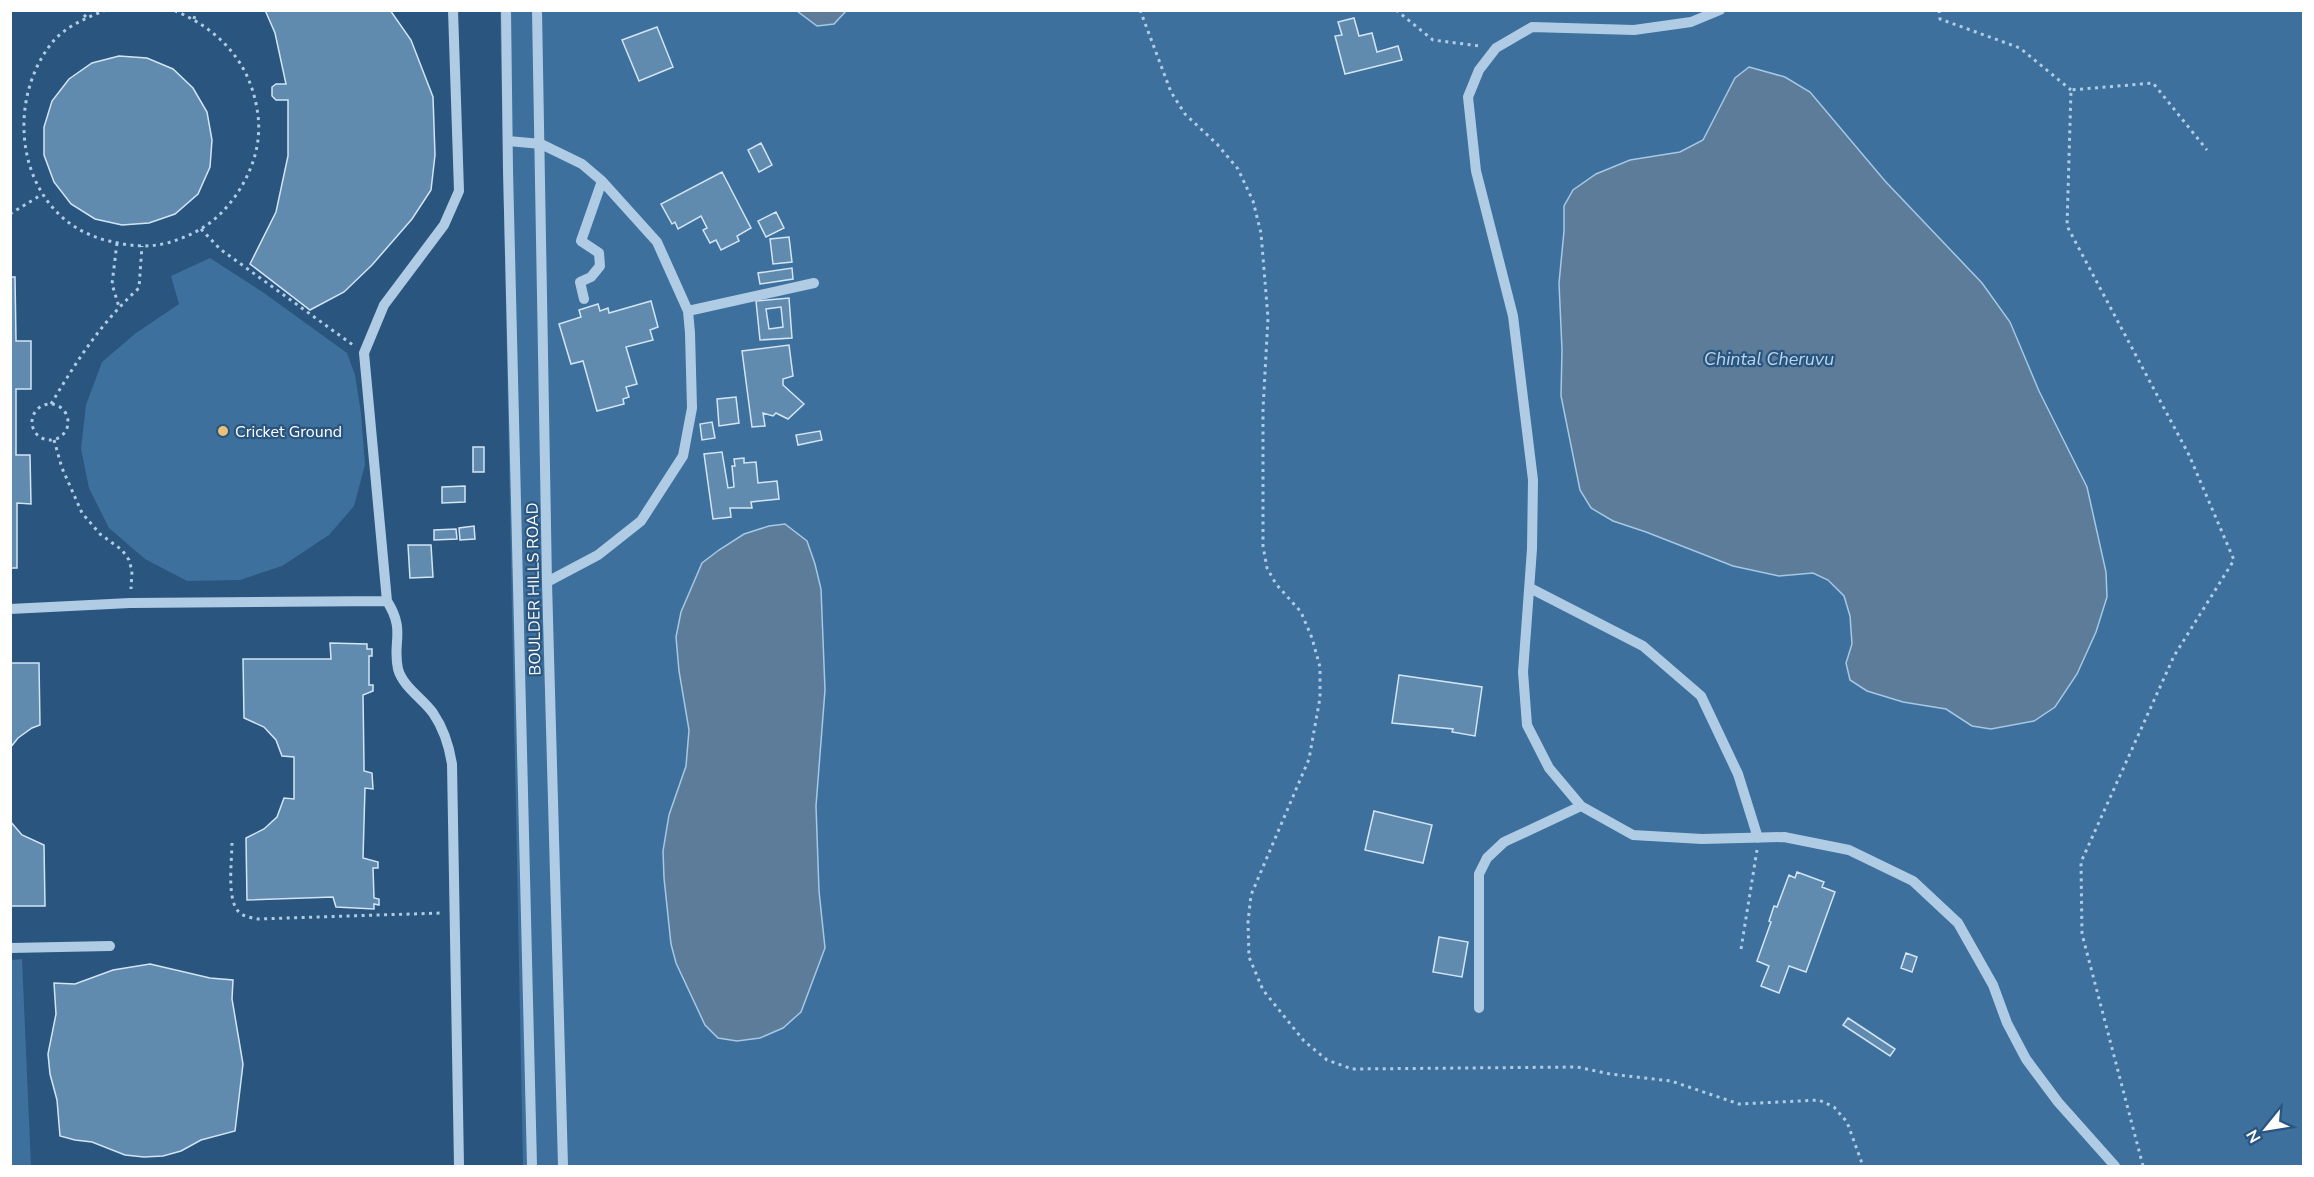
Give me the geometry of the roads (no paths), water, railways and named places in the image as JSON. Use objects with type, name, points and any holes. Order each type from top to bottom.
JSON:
[{"type":"lane","points":[[453,10],[459,191],[444,225],[384,305],[364,353],[387,602],[398,622],[398,668],[404,681],[432,712],[449,742],[452,764],[459,1167]]},
{"type":"lane","name":"BOULDER HILLS ROAD","points":[[506,10],[532,1167]]},
{"type":"lane","name":"BOULDER HILLS ROAD","points":[[537,10],[547,582],[563,1167]]},
{"type":"lane","points":[[1720,10],[1691,22],[1634,30],[1532,27],[1496,48],[1479,70],[1468,97],[1476,171],[1513,316],[1533,480],[1533,549],[1523,672],[1527,725],[1549,768],[1581,806],[1633,835],[1702,839],[1784,837],[1849,850],[1913,881],[1958,923],[1993,985],[2007,1023],[2026,1059],[2058,1102],[2115,1167]]},
{"type":"lane","points":[[508,141],[541,144],[582,164],[602,181],[657,242],[688,310],[692,408],[683,456],[641,521],[598,555],[547,582]]},
{"type":"lane","points":[[584,299],[580,282],[591,277],[600,266],[599,253],[581,241],[602,181]]},
{"type":"lane","points":[[688,310],[814,283]]},
{"type":"lane","points":[[1530,588],[1643,646],[1701,696],[1738,774],[1758,838]]},
{"type":"lane","points":[[10,609],[130,603],[387,602]]},
{"type":"lane","points":[[1479,1008],[1479,874],[1487,858],[1504,842],[1581,806]]},
{"type":"lane","points":[[10,948],[110,946]]},
{"type":"water","points":[[797,11],[846,11],[834,24],[817,26]]},
{"type":"water","name":"Chintal Cheruvu","points":[[1749,67],[1785,77],[1810,92],[1885,181],[1982,283],[2010,322],[2039,391],[2087,487],[2106,572],[2107,597],[2096,632],[2077,674],[2055,707],[2034,721],[1991,729],[1972,726],[1946,709],[1903,702],[1867,691],[1850,680],[1846,663],[1852,644],[1850,616],[1844,596],[1828,580],[1813,573],[1779,576],[1733,566],[1613,521],[1591,508],[1580,490],[1561,396],[1562,350],[1559,283],[1564,206],[1573,190],[1596,174],[1630,160],[1680,152],[1703,140],[1735,78]]},
{"type":"water","points":[[785,524],[807,541],[821,589],[825,690],[816,806],[819,891],[825,948],[801,1012],[783,1028],[760,1038],[737,1041],[718,1038],[705,1025],[676,963],[671,944],[663,851],[669,815],[686,766],[689,730],[676,637],[681,612],[702,563],[744,534],[769,526]]},
{"type":"place","name":"Cricket Ground","points":[[223,431]]}]
